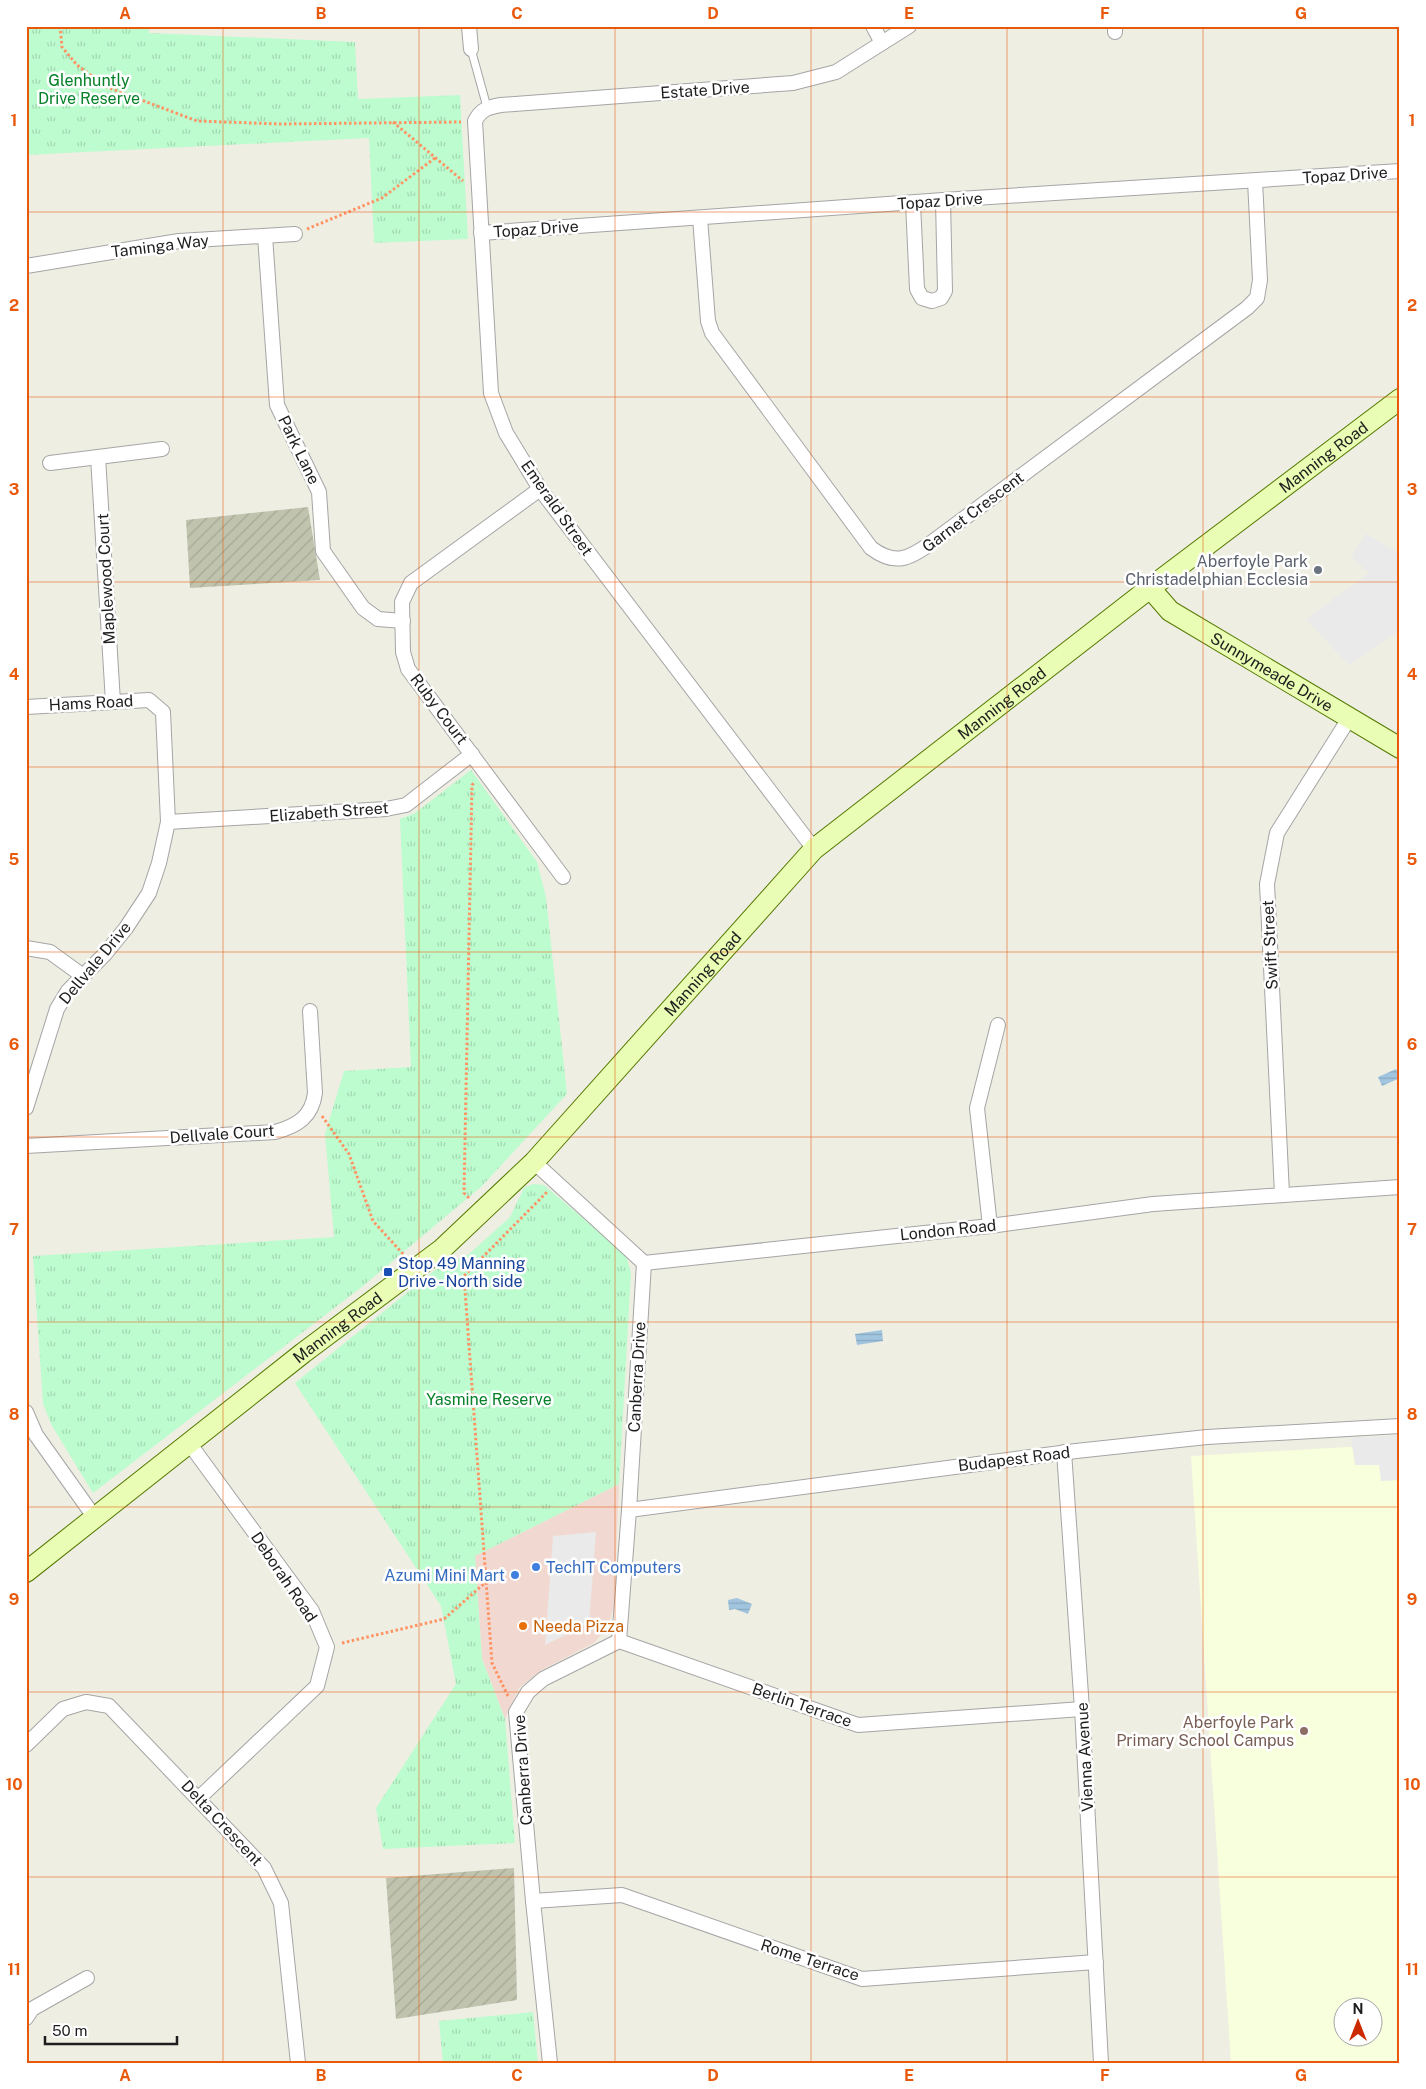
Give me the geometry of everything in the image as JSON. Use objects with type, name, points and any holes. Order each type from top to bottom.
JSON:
[{"type":"street","points":[[470,26],[471,49]]},
{"type":"street","points":[[873,26],[882,43]]},
{"type":"street","name":"Estate Drive","points":[[487,107],[794,83],[836,72],[910,26]]},
{"type":"street","name":"Emerald Street","points":[[487,107],[479,113],[475,120],[474,131],[491,394],[506,433],[540,489],[814,849]]},
{"type":"street","name":"Topaz Drive","points":[[481,233],[942,200],[1400,171]]},
{"type":"street","name":"Garnet Crescent","points":[[700,218],[708,321],[712,333],[871,548],[882,556],[898,560],[917,554],[1247,308],[1257,298],[1260,280],[1255,181]]},
{"type":"street","points":[[913,202],[917,289],[922,298],[932,301],[941,298],[945,291],[942,200]]},
{"type":"street","name":"Taminga Way","points":[[26,266],[179,241],[295,234]]},
{"type":"street","name":"Park Lane","points":[[265,236],[276,405],[319,492],[323,551],[362,608],[378,618],[403,621]]},
{"type":"street","name":"Manning Road","points":[[26,1572],[295,1359],[442,1249],[534,1162],[814,849],[1150,588],[1400,399]]},
{"type":"street","points":[[50,462],[162,449]]},
{"type":"street","name":"Maplewood Court","points":[[98,457],[113,702]]},
{"type":"street","name":"Ruby Court","points":[[540,489],[411,583],[402,602],[403,652],[408,669],[563,877]]},
{"type":"street","name":"Sunnymeade Drive","points":[[1150,588],[1170,611],[1400,748]]},
{"type":"street","name":"Hams Road","points":[[26,707],[149,700],[154,703]]},
{"type":"street","name":"Dellvale Drive","points":[[26,1108],[57,1009],[68,991],[105,954],[126,928],[149,893],[159,863],[168,822],[163,712],[154,703]]},
{"type":"street","name":"Swift Street","points":[[1282,1194],[1267,884],[1277,833],[1350,717]]},
{"type":"street","name":"Elizabeth Street","points":[[168,822],[386,809],[406,805],[472,754]]},
{"type":"street","points":[[26,948],[50,952],[83,976]]},
{"type":"street","points":[[310,1011],[314,1104]]},
{"type":"street","points":[[990,1226],[977,1108],[998,1025]]},
{"type":"street","name":"Dellvale Court","points":[[26,1146],[275,1132],[291,1128],[306,1117],[314,1104]]},
{"type":"street","points":[[534,1162],[644,1263]]},
{"type":"street","name":"London Road","points":[[644,1263],[990,1226],[1153,1204],[1400,1187]]},
{"type":"street","name":"Canberra Drive","points":[[550,2063],[516,1712],[528,1692],[543,1680],[619,1641],[630,1510],[644,1263]]},
{"type":"street","points":[[26,1412],[36,1435],[95,1518]]},
{"type":"street","name":"Budapest Road","points":[[630,1510],[1064,1452],[1207,1436],[1400,1426]]},
{"type":"street","name":"Deborah Road","points":[[189,1443],[312,1611],[326,1647]]},
{"type":"street","name":"Vienna Avenue","points":[[1064,1452],[1082,1709],[1101,2063]]},
{"type":"street","name":"Berlin Terrace","points":[[619,1641],[858,1725],[1082,1709]]},
{"type":"street","points":[[200,1798],[317,1686],[326,1647]]},
{"type":"street","name":"Delta Crescent","points":[[26,1745],[64,1710],[86,1702],[109,1706],[200,1798],[264,1868],[281,1903],[298,2063]]},
{"type":"street","name":"Rome Terrace","points":[[533,1901],[622,1895],[862,1979],[1096,1962]]},
{"type":"street","points":[[26,2018],[32,2009],[87,1978]]},
{"type":"lane","points":[[471,49],[487,107]]},
{"type":"path","points":[[60,26],[62,47],[76,65],[107,87],[197,121],[280,124],[459,120],[474,131]]},
{"type":"path","points":[[392,122],[478,194]]},
{"type":"path","points":[[295,234],[382,198],[435,158]]},
{"type":"path","points":[[483,1211],[464,1193],[472,784],[486,773]]},
{"type":"path","points":[[314,1104],[350,1154],[373,1221],[416,1268]]},
{"type":"path","points":[[516,1712],[492,1663],[464,1276],[557,1183]]},
{"type":"path","points":[[326,1647],[444,1619],[486,1581]]},
{"type":"shaded area","points":[[308,507],[320,580],[190,588],[186,520]]},
{"type":"shaded area","points":[[1366,534],[1400,554],[1400,630],[1349,665],[1306,619],[1369,573],[1351,557]]},
{"type":"shaded area","points":[[1400,1435],[1400,1480],[1381,1481],[1379,1465],[1355,1465],[1351,1438]]},
{"type":"shaded area","name":"Aberfoyle Park Primary School Campus","points":[[1400,1444],[1400,2063],[1231,2063],[1191,1456]]},
{"type":"shaded area","points":[[619,1484],[614,1605],[608,1627],[594,1643],[540,1671],[519,1688],[505,1719],[482,1659],[475,1556]]},
{"type":"shaded area","points":[[596,1532],[589,1623],[545,1645],[553,1536]]},
{"type":"shaded area","points":[[514,1868],[517,2000],[396,2019],[386,1878]]},
{"type":"green space","name":"Glenhuntly Drive Reserve","points":[[26,26],[148,26],[149,33],[355,42],[358,99],[460,95],[468,239],[374,243],[369,138],[26,155]]},
{"type":"green space","points":[[471,770],[537,862],[546,897],[567,1094],[482,1186],[363,1286],[93,1493],[52,1426],[43,1404],[33,1256],[334,1237],[325,1134],[344,1071],[411,1067],[400,819],[415,813]]},
{"type":"green space","name":"Yasmine Reserve","points":[[533,1184],[544,1185],[626,1255],[631,1273],[619,1484],[475,1556],[482,1659],[505,1719],[515,1843],[383,1849],[376,1808],[456,1684],[441,1606],[295,1383],[435,1270],[469,1254],[510,1217],[524,1188]]},
{"type":"green space","points":[[533,2012],[538,2063],[443,2063],[439,2021]]},
{"type":"water","points":[[1396,1069],[1400,1078],[1382,1086],[1378,1077]]},
{"type":"water","points":[[882,1330],[883,1341],[857,1345],[855,1334]]},
{"type":"water","points":[[737,1598],[752,1604],[748,1614],[735,1609],[729,1610],[728,1600]]},
{"type":"place","name":"Aberfoyle Park Christadelphian Ecclesia","points":[[1318,570]]},
{"type":"place","name":"Stop 49 Manning Drive - North side","points":[[388,1272]]},
{"type":"place","name":"TechIT Computers","points":[[536,1567]]},
{"type":"place","name":"Azumi Mini Mart","points":[[515,1575]]},
{"type":"place","name":"Needa Pizza","points":[[523,1626]]},
{"type":"place","name":"Aberfoyle Park Primary School Campus","points":[[1304,1731]]}]
